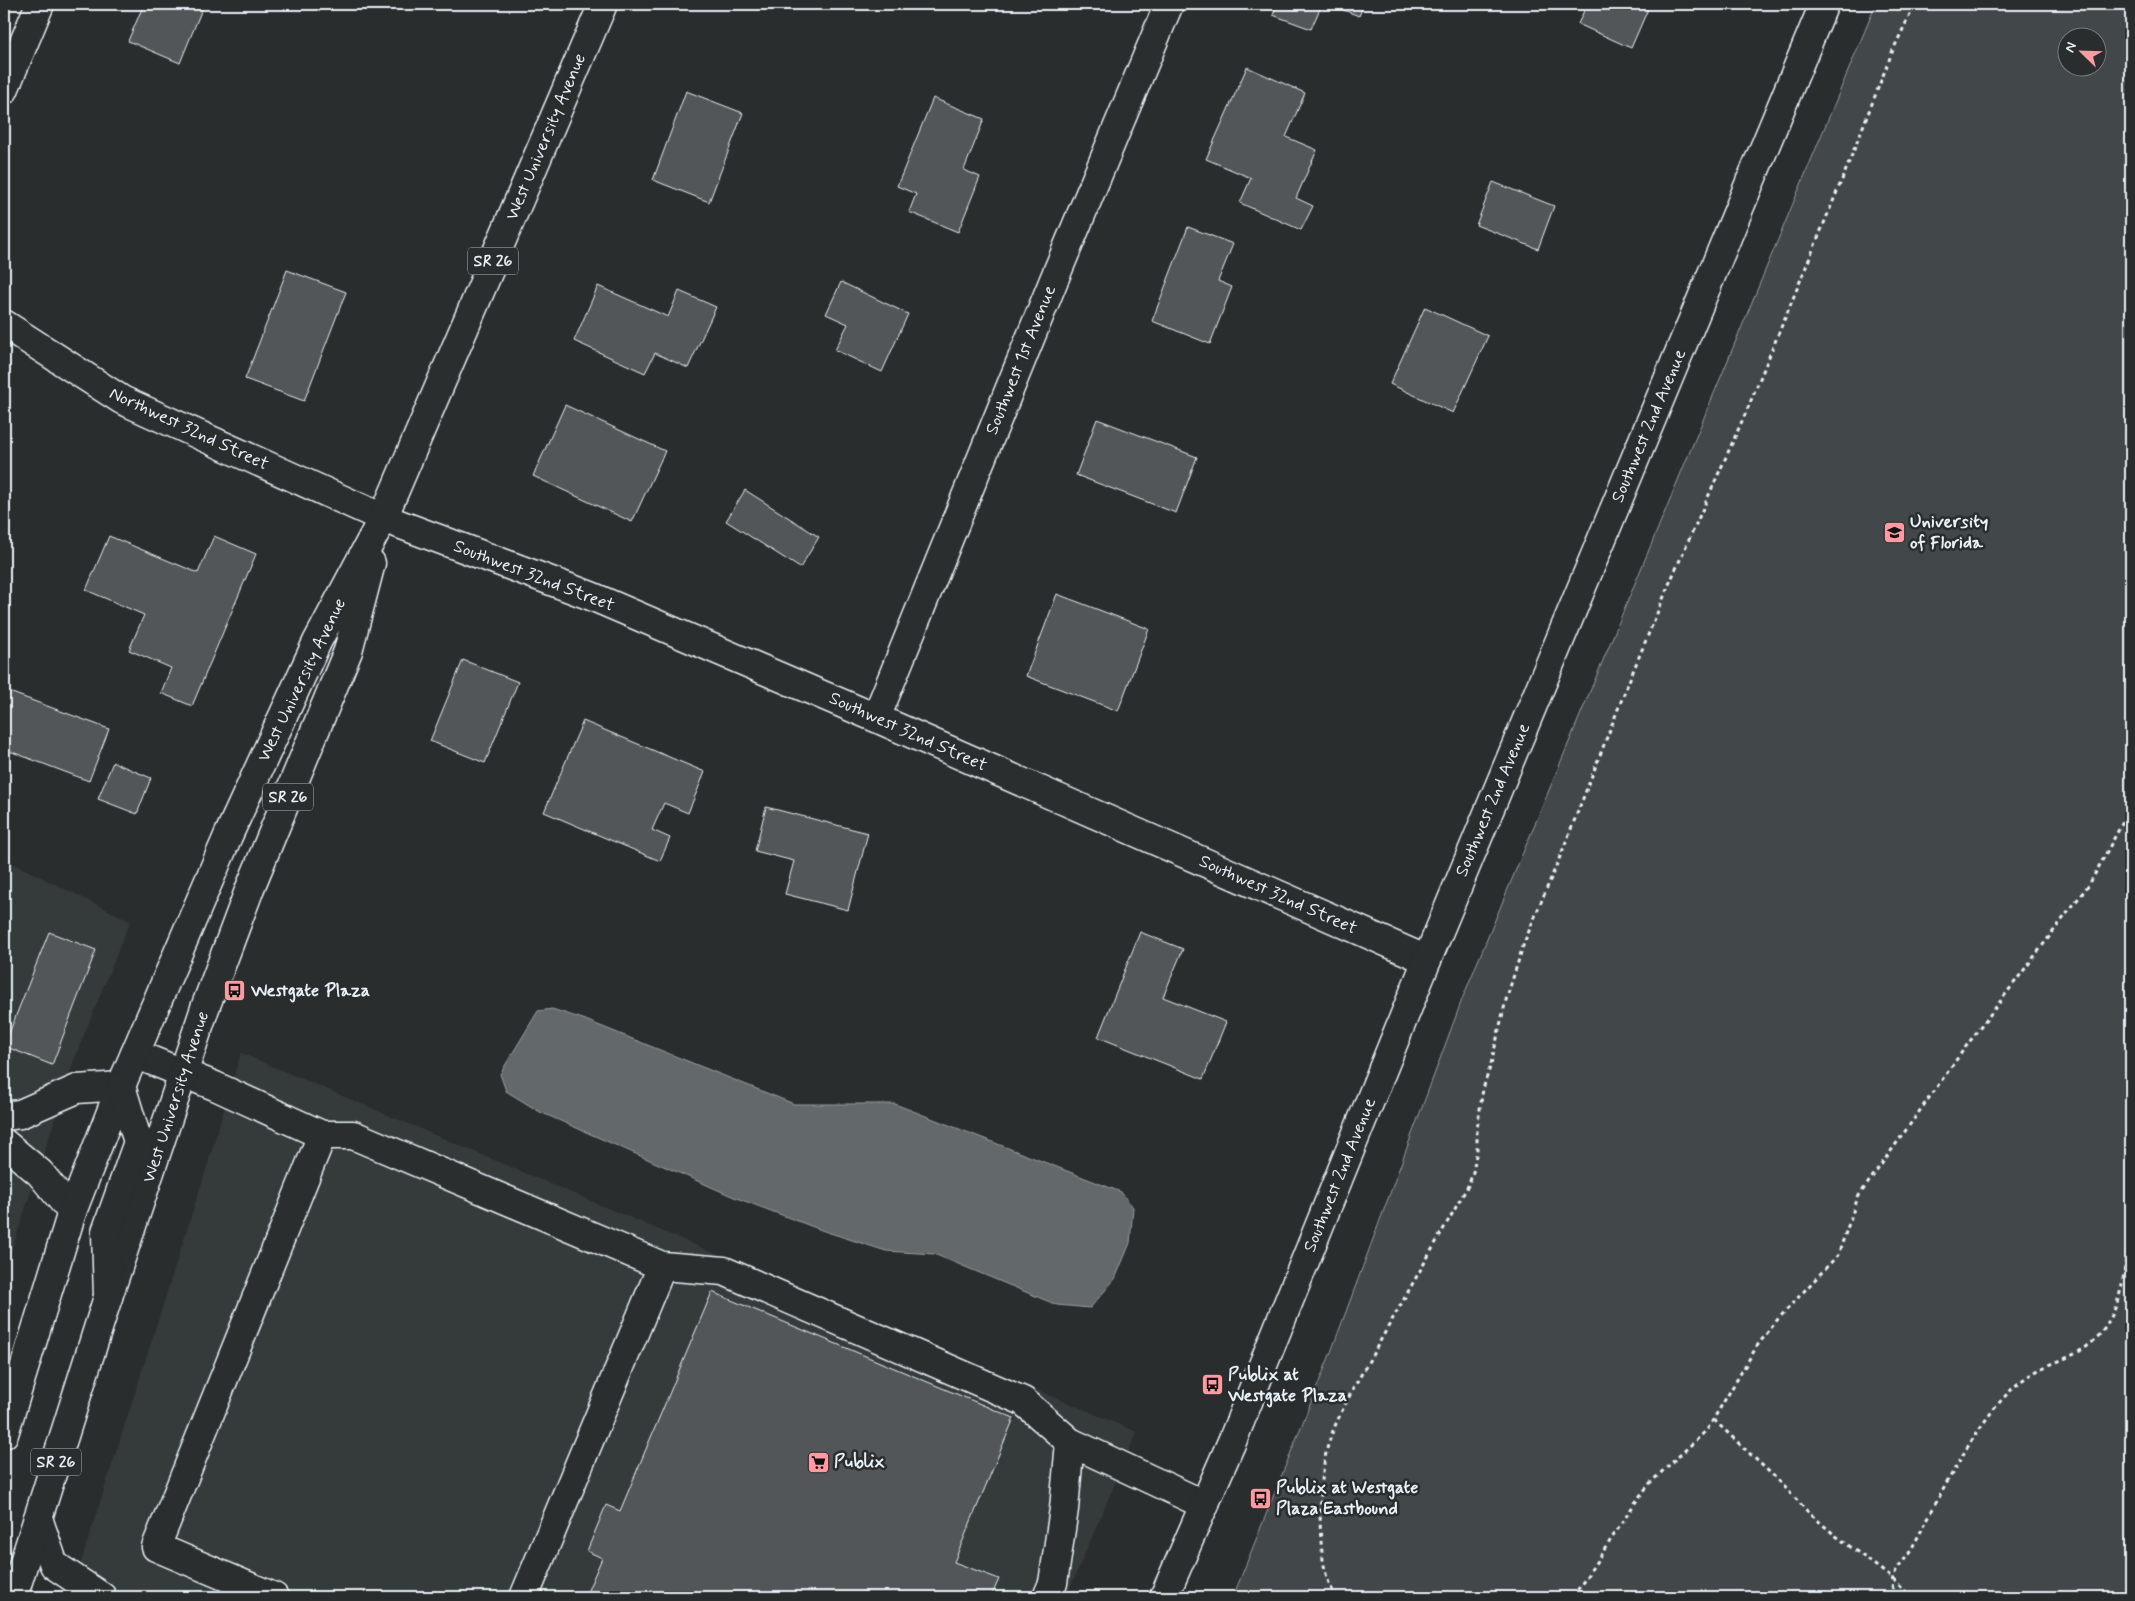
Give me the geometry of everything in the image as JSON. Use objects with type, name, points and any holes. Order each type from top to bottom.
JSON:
[{"type":"main road","points":[[4,90],[40,4]]},
{"type":"main road","name":"West University Avenue","points":[[4,1434],[10,1389],[72,1212],[121,1086],[228,836],[317,642],[383,518],[603,4]]},
{"type":"main road","name":"Southwest 1st Avenue","points":[[876,718],[1052,282],[1169,4]]},
{"type":"main road","name":"Southwest 2nd Avenue","points":[[1164,1597],[1205,1505],[1427,960],[1824,4]]},
{"type":"main road","name":"Northwest 32nd Street","points":[[4,324],[122,400],[383,518]]},
{"type":"main road","name":"West University Avenue","points":[[13,1597],[108,1297],[205,1008],[250,888],[348,651],[383,518]]},
{"type":"main road","name":"Southwest 32nd Street","points":[[383,518],[591,596],[876,718],[1427,960]]},
{"type":"main road","points":[[135,1054],[215,1086],[322,1135],[353,1135],[662,1266],[724,1271],[1023,1401],[1070,1442],[1205,1505]]},
{"type":"main road","points":[[4,1116],[20,1114],[77,1089],[121,1086],[138,1142],[106,1232],[108,1297]]},
{"type":"main road","points":[[274,1597],[156,1547],[322,1135]]},
{"type":"main road","points":[[4,1143],[40,1173],[72,1212]]},
{"type":"main road","points":[[524,1597],[662,1266]]},
{"type":"main road","points":[[1047,1597],[1053,1583],[1064,1509],[1070,1442]]},
{"type":"main road","points":[[38,1518],[54,1565],[102,1597]]},
{"type":"path","points":[[1338,1597],[1329,1584],[1325,1572],[1322,1544],[1321,1494],[1328,1444],[1353,1388],[1469,1184],[1473,1172],[1476,1129],[1483,1089],[1506,1000],[1535,914],[1564,847],[1629,681],[1747,410],[1848,165],[1892,50],[1914,4]]},
{"type":"path","points":[[1573,1597],[1639,1497],[1656,1476],[1707,1430],[1757,1346],[1778,1319],[1838,1255],[1858,1197],[1964,1049],[2090,883],[2131,807]]},
{"type":"path","points":[[1894,1597],[1892,1578],[1910,1550],[1958,1464],[1990,1415],[2006,1395],[2025,1379],[2090,1346],[2108,1323],[2121,1292],[2128,1251],[2131,1204]]},
{"type":"path","points":[[1714,1420],[1830,1531],[1892,1578],[1911,1597]]},
{"type":"shaded area","name":"University of Florida","points":[[1876,4],[2131,4],[2131,1597],[1233,1597],[1331,1352],[1463,997]]},
{"type":"shaded area","points":[[4,859],[130,921],[74,1060],[4,1274]]},
{"type":"shaded area","points":[[552,1009],[583,1019],[794,1104],[895,1104],[1121,1192],[1133,1207],[1130,1243],[1115,1279],[1090,1308],[1057,1305],[934,1254],[886,1251],[824,1231],[734,1197],[540,1112],[506,1091],[500,1074],[538,1011]]},
{"type":"shaded area","points":[[241,1053],[1137,1432],[1066,1597],[70,1597],[205,1173]]},
{"type":"building","points":[[144,4],[204,4],[180,63],[128,41]]},
{"type":"building","points":[[1277,4],[1322,4],[1311,29],[1273,15]]},
{"type":"building","points":[[1328,4],[1364,4],[1359,16]]},
{"type":"building","points":[[1587,4],[1637,4],[1648,9],[1631,48],[1578,24]]},
{"type":"building","points":[[1247,67],[1305,93],[1286,137],[1317,150],[1296,198],[1313,206],[1301,230],[1240,203],[1251,178],[1206,159]]},
{"type":"building","points":[[686,91],[743,113],[709,202],[653,180]]},
{"type":"building","points":[[933,98],[984,119],[964,170],[980,177],[958,232],[909,212],[916,194],[897,186]]},
{"type":"building","points":[[1493,182],[1554,206],[1538,249],[1476,225]]},
{"type":"building","points":[[1188,227],[1233,244],[1218,281],[1232,287],[1210,344],[1152,321]]},
{"type":"building","points":[[287,270],[346,292],[304,401],[245,379]]},
{"type":"building","points":[[841,282],[908,314],[882,372],[835,350],[848,324],[826,314]]},
{"type":"building","points":[[598,286],[668,317],[679,291],[716,307],[688,368],[655,353],[645,373],[574,341]]},
{"type":"building","points":[[1425,307],[1488,336],[1453,413],[1390,384]]},
{"type":"building","points":[[565,405],[665,451],[632,522],[533,476]]},
{"type":"building","points":[[1097,419],[1197,457],[1176,513],[1076,475]]},
{"type":"building","points":[[745,490],[819,537],[800,568],[726,521]]},
{"type":"building","points":[[109,536],[198,573],[214,536],[256,554],[192,706],[161,693],[171,668],[129,650],[144,615],[86,590]]},
{"type":"building","points":[[1057,594],[1149,629],[1118,711],[1026,676]]},
{"type":"building","points":[[463,660],[518,682],[485,763],[430,741]]},
{"type":"building","points":[[4,690],[109,729],[89,781],[4,749]]},
{"type":"building","points":[[583,721],[705,772],[688,813],[664,803],[652,830],[670,838],[660,861],[544,812]]},
{"type":"building","points":[[113,762],[151,778],[137,814],[98,799]]},
{"type":"building","points":[[766,807],[868,833],[848,910],[785,894],[794,861],[755,851]]},
{"type":"building","points":[[49,932],[96,950],[52,1065],[4,1046]]},
{"type":"building","points":[[1140,932],[1183,949],[1163,997],[1226,1022],[1203,1079],[1098,1037]]},
{"type":"building","name":"Publix","points":[[712,1292],[1014,1418],[954,1562],[999,1579],[991,1597],[585,1597],[602,1558],[587,1551],[606,1505],[620,1511]]},
{"type":"place","name":"University of Florida","points":[[1894,532]]},
{"type":"place","name":"Westgate Plaza","points":[[235,991]]},
{"type":"place","name":"Publix at Westgate Plaza","points":[[1212,1385]]},
{"type":"place","name":"Publix","points":[[818,1462]]},
{"type":"place","name":"Publix at Westgate Plaza Eastbound","points":[[1260,1498]]}]
